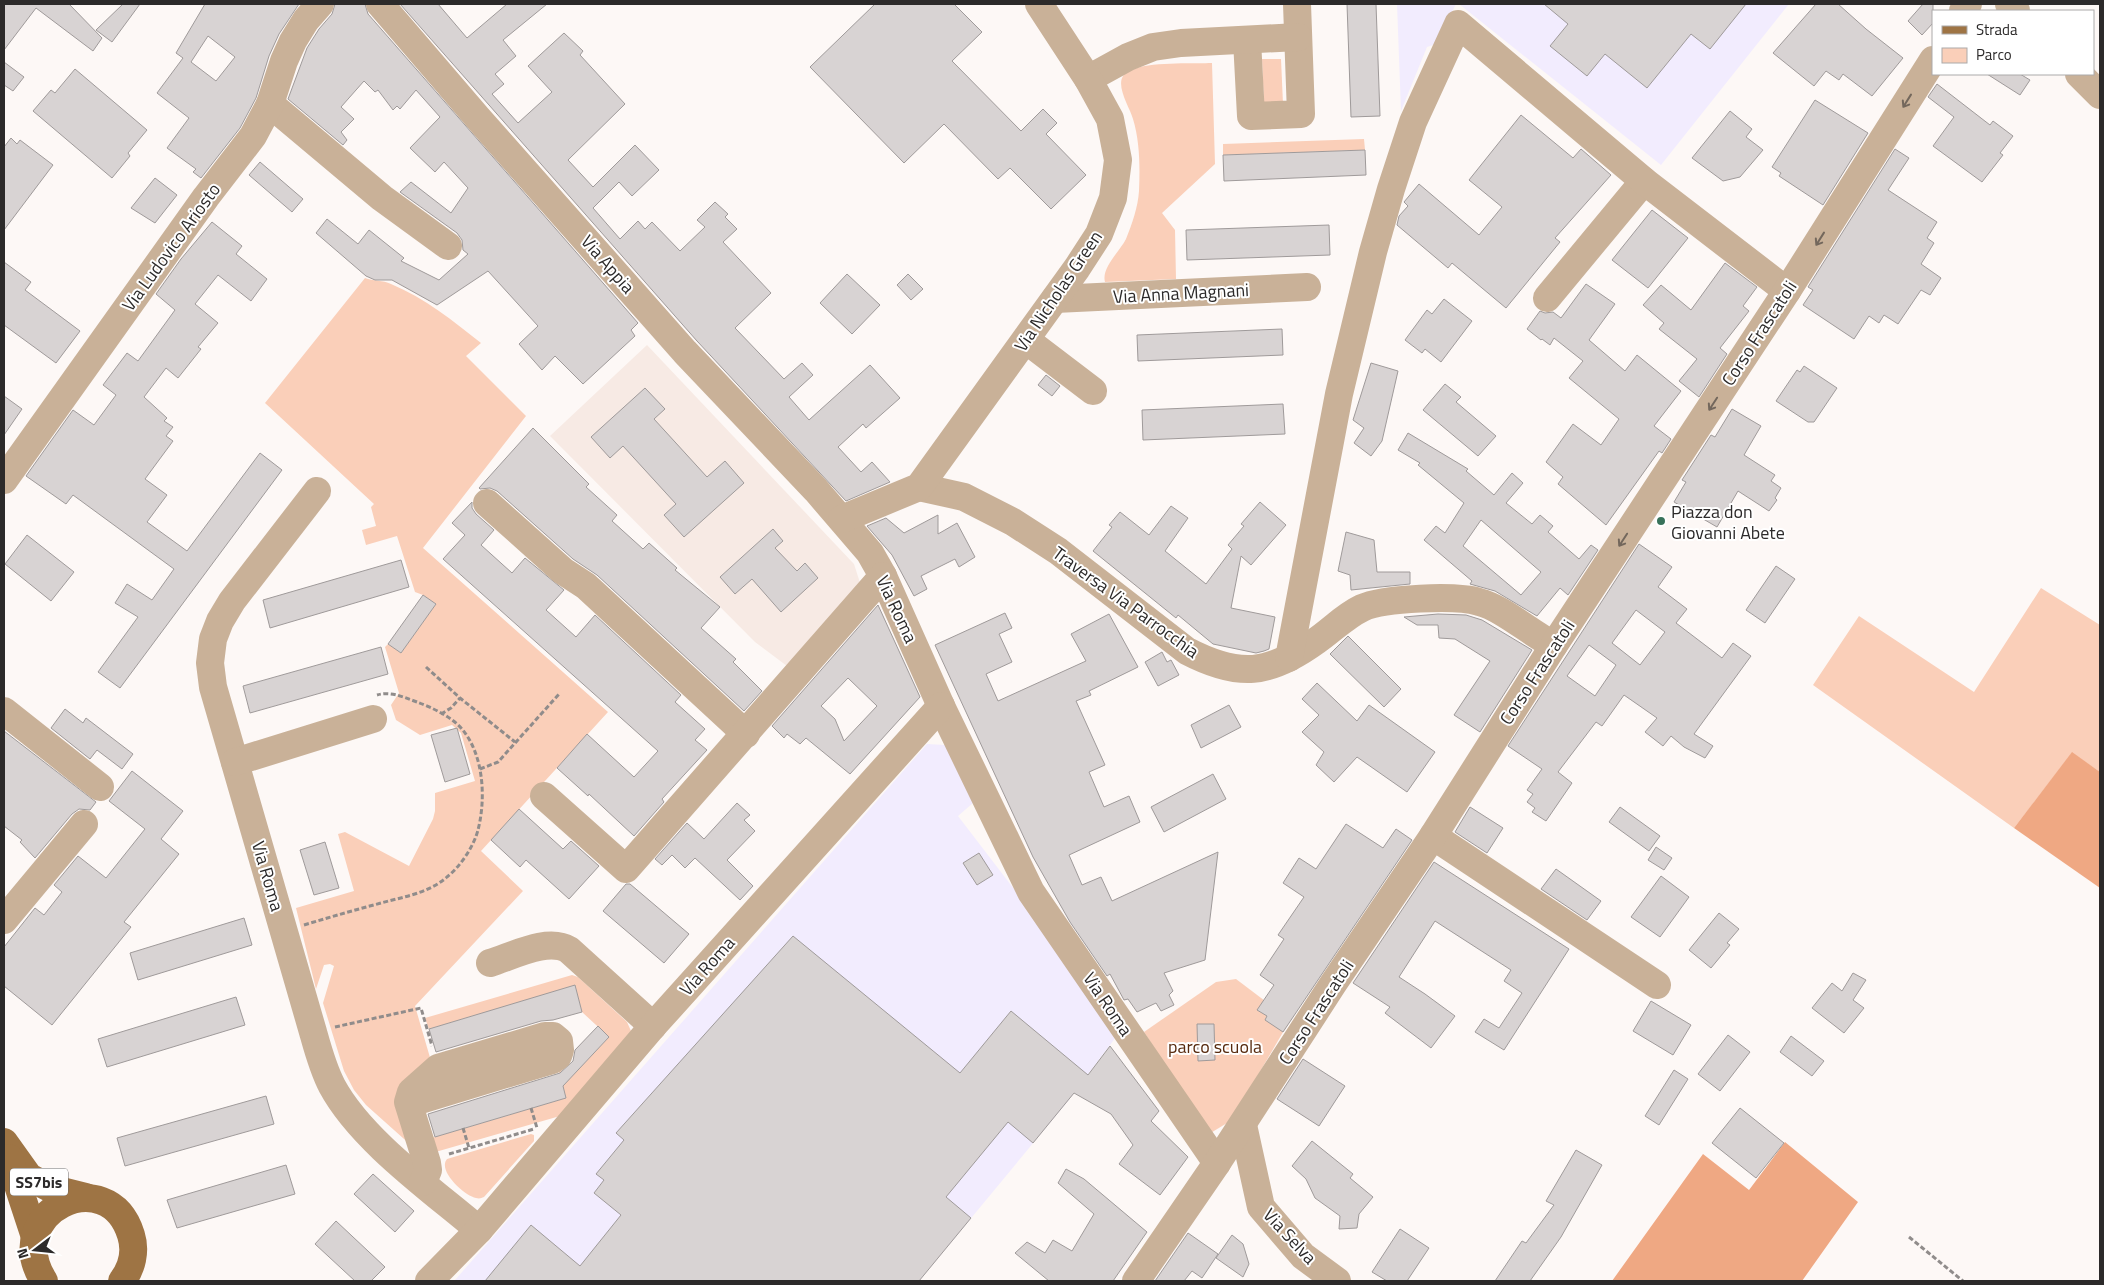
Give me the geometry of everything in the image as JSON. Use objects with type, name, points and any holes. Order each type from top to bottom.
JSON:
[{"type":"main road","name":"SS7bis","points":[[4,1143],[29,1177],[50,1188],[87,1198]]},
{"type":"main road","name":"SS7bis","points":[[4,1143],[34,1234]]},
{"type":"main road","points":[[44,1281],[35,1266],[32,1250],[34,1234],[42,1219],[54,1207],[70,1199],[87,1198],[104,1202],[118,1212],[129,1226],[134,1242],[133,1260],[128,1279]]},
{"type":"street","name":"Via Ludovico Ariosto","points":[[4,480],[206,197],[253,136],[270,104],[284,61],[293,41],[306,20],[320,4]]},
{"type":"street","name":"Via Appia","points":[[380,4],[477,117],[686,352],[842,519]]},
{"type":"street","name":"Via Nicholas Green","points":[[919,487],[1026,340],[1099,234],[1114,198],[1118,160],[1110,119],[1088,79],[1039,4]]},
{"type":"street","points":[[1247,40],[1251,116],[1301,114],[1297,4]]},
{"type":"street","points":[[1289,658],[1339,394],[1373,252],[1413,122],[1458,24],[1644,181],[1787,291]]},
{"type":"street","points":[[1088,79],[1128,57],[1153,47],[1181,43],[1298,36]]},
{"type":"street","name":"Corso Frascatoli","points":[[1136,1281],[1217,1163],[1433,836],[1554,645],[1787,291],[1932,62]]},
{"type":"street","points":[[2080,75],[2100,95]]},
{"type":"street","points":[[270,104],[382,198],[448,246]]},
{"type":"street","points":[[1547,298],[1644,181]]},
{"type":"street","name":"Via Anna Magnani","points":[[1055,299],[1307,287]]},
{"type":"street","points":[[1026,340],[1093,390]]},
{"type":"street","points":[[842,519],[919,487]]},
{"type":"street","name":"Traversa Via Parrocchia","points":[[919,487],[964,497],[989,508],[1058,551],[1187,651],[1201,659],[1232,668],[1249,670],[1267,668],[1289,658],[1316,641],[1358,610],[1376,603],[1388,601],[1443,599],[1477,601],[1490,605],[1536,636],[1554,645]]},
{"type":"street","name":"Via Roma","points":[[317,492],[232,602],[220,622],[213,639],[210,663],[213,686],[313,1032],[332,1085],[346,1108],[382,1147],[424,1172],[479,1230]]},
{"type":"street","points":[[487,503],[563,571],[586,586],[746,734]]},
{"type":"street","name":"Via Roma","points":[[842,519],[870,553],[882,576],[940,706],[1031,892],[1217,1163]]},
{"type":"street","points":[[544,796],[626,869],[746,734],[882,576]]},
{"type":"street","name":"Via Roma","points":[[429,1281],[479,1230],[548,1132],[653,1026],[940,706]]},
{"type":"street","points":[[235,762],[374,708]]},
{"type":"street","points":[[4,711],[100,787]]},
{"type":"street","points":[[4,920],[84,824]]},
{"type":"street","points":[[1433,836],[1657,985]]},
{"type":"street","points":[[490,963],[545,945],[562,946],[569,950],[653,1026]]},
{"type":"street","points":[[411,1110],[414,1104],[420,1100],[552,1060],[558,1056],[560,1050],[559,1041],[553,1036],[545,1036],[438,1068],[409,1095],[408,1102],[424,1172]]},
{"type":"street","name":"Via Selva","points":[[1245,1121],[1261,1207],[1303,1256],[1337,1281]]},
{"type":"path","points":[[426,667],[460,698],[515,742]]},
{"type":"path","points":[[296,927],[412,895],[437,884],[448,877],[468,852],[478,832],[482,795],[480,769],[468,738],[462,729],[422,704],[394,694],[384,693],[374,708]]},
{"type":"path","points":[[480,769],[498,762],[560,693]]},
{"type":"path","points":[[440,714],[451,708],[460,698]]},
{"type":"path","points":[[313,1032],[421,1008],[438,1068]]},
{"type":"path","points":[[424,1172],[469,1148],[548,1132],[531,1108]]},
{"type":"path","points":[[463,1128],[469,1148]]},
{"type":"path","points":[[1909,1237],[1963,1281]]},
{"type":"shaded area","points":[[1397,4],[1456,4],[1436,44],[1427,47],[1401,111]]},
{"type":"shaded area","points":[[1459,4],[1789,4],[1661,165]]},
{"type":"shaded area","points":[[647,345],[854,564],[862,589],[787,666],[755,642],[550,436]]},
{"type":"shaded area","points":[[927,744],[945,745],[973,803],[958,816],[1024,902],[1116,1037],[1068,1101],[919,1281],[456,1281],[455,1280]]},
{"type":"shaded area","points":[[2072,752],[2100,772],[2100,888],[2014,828]]},
{"type":"shaded area","points":[[1785,1142],[1858,1202],[1802,1281],[1612,1281],[1703,1154],[1749,1190]]},
{"type":"green space","points":[[1262,59],[1281,59],[1283,104],[1264,105]]},
{"type":"green space","points":[[1212,63],[1215,164],[1162,213],[1175,230],[1176,279],[1105,282],[1108,265],[1126,239],[1136,209],[1139,191],[1137,137],[1133,119],[1122,92],[1121,81],[1123,76],[1139,67],[1151,65]]},
{"type":"green space","points":[[1364,139],[1365,150],[1223,155],[1223,144]]},
{"type":"green space","points":[[365,278],[388,283],[415,296],[460,326],[481,343],[466,356],[526,416],[423,548],[608,712],[481,851],[523,891],[415,1006],[431,1061],[413,1147],[366,1105],[354,1090],[344,1071],[323,1003],[334,966],[330,964],[324,965],[316,989],[296,908],[354,891],[338,834],[345,832],[409,866],[433,819],[435,793],[475,781],[461,733],[452,725],[420,735],[396,720],[391,705],[399,693],[385,647],[388,644],[401,653],[436,604],[415,592],[397,536],[366,545],[362,530],[376,526],[371,507],[374,504],[265,403]]},
{"type":"green space","points":[[2041,588],[2100,625],[2100,772],[2072,753],[2014,828],[1813,685],[1859,616],[1974,692]]},
{"type":"green space","points":[[572,975],[578,977],[627,1022],[631,1031],[629,1034],[560,1116],[432,1153],[428,1139],[566,1098],[558,1069],[573,1075],[609,1037],[582,1012],[575,986],[429,1029],[425,1018]]},
{"type":"green space","name":"parco scuola","points":[[1236,979],[1290,1020],[1232,1120],[1209,1134],[1144,1032],[1216,982]]},
{"type":"green space","points":[[531,1134],[534,1135],[534,1141],[484,1197],[476,1198],[465,1193],[449,1176],[446,1170],[445,1164],[447,1159]]},
{"type":"building","points":[[4,4],[69,4],[102,38],[93,51],[36,8],[4,50]]},
{"type":"building","points":[[123,4],[140,4],[112,42],[96,30]]},
{"type":"building","points":[[205,4],[299,4],[279,34],[269,56],[256,98],[240,128],[201,178],[193,172],[196,169],[167,148],[189,118],[157,93],[183,58],[176,53]],"holes":[[[208,36],[235,57],[216,81],[191,62]]]},
{"type":"building","points":[[335,4],[365,4],[368,14],[638,323],[631,330],[635,336],[583,384],[555,356],[542,370],[519,344],[538,326],[488,271],[437,305],[392,280],[375,280],[366,276],[316,233],[327,219],[358,244],[369,230],[404,258],[401,261],[439,280],[468,254],[463,250],[462,240],[457,233],[400,192],[411,182],[451,213],[468,188],[444,162],[435,172],[410,148],[440,117],[416,90],[400,109],[397,106],[393,110],[378,90],[375,92],[364,81],[341,107],[354,119],[341,132],[347,140],[343,145],[288,99],[307,48],[319,29],[332,14]]},
{"type":"building","points":[[400,4],[438,4],[467,38],[507,4],[547,4],[503,40],[516,56],[495,74],[504,84],[492,94],[518,123],[552,92],[528,66],[564,33],[583,51],[580,55],[625,104],[568,160],[593,187],[635,145],[659,170],[632,196],[619,182],[593,208],[620,239],[638,221],[645,229],[652,222],[680,251],[705,227],[697,220],[715,202],[728,214],[725,217],[737,229],[723,242],[771,293],[735,328],[784,379],[802,363],[813,375],[789,397],[809,420],[870,365],[900,398],[866,428],[863,424],[838,447],[861,472],[872,462],[890,482],[846,501],[697,341]]},
{"type":"building","points":[[875,4],[954,4],[982,32],[952,61],[1021,131],[1043,109],[1057,123],[1046,134],[1086,175],[1051,209],[1010,168],[998,179],[944,124],[904,163],[810,67]]},
{"type":"building","points":[[1347,4],[1376,4],[1380,116],[1351,117]]},
{"type":"building","points":[[1544,4],[1746,4],[1710,49],[1691,34],[1647,88],[1605,54],[1587,76],[1550,46],[1568,24]]},
{"type":"building","points":[[1816,4],[1838,4],[1903,58],[1872,96],[1843,74],[1839,80],[1826,71],[1814,86],[1773,53]]},
{"type":"building","points":[[1923,4],[1933,4],[1932,24],[1922,35],[1908,21]]},
{"type":"building","points":[[4,62],[24,77],[13,91],[4,85]]},
{"type":"building","points":[[75,69],[147,130],[128,153],[130,156],[112,178],[33,111],[51,90],[55,93]]},
{"type":"building","points":[[1989,75],[2022,75],[2030,80],[2020,95]]},
{"type":"building","points":[[1937,84],[1990,125],[1993,121],[2013,136],[2000,153],[2003,155],[1982,182],[1933,146],[1954,117],[1928,97]]},
{"type":"building","points":[[1815,100],[1868,133],[1823,205],[1779,176],[1781,173],[1772,167]]},
{"type":"building","points":[[1730,111],[1752,129],[1746,137],[1763,150],[1740,177],[1723,181],[1692,158]]},
{"type":"building","points":[[1521,115],[1573,158],[1581,149],[1611,175],[1555,238],[1560,242],[1506,308],[1452,263],[1448,268],[1397,225],[1399,216],[1408,206],[1404,202],[1419,184],[1479,235],[1502,207],[1469,180]]},
{"type":"building","points":[[11,138],[17,144],[20,140],[53,165],[4,230],[4,147]]},
{"type":"building","points":[[1895,149],[1909,158],[1888,190],[1937,222],[1927,238],[1934,243],[1921,264],[1941,278],[1930,295],[1921,290],[1898,324],[1884,315],[1879,323],[1869,316],[1854,339],[1803,305],[1813,290],[1808,287]]},
{"type":"building","points":[[1365,150],[1366,175],[1224,181],[1223,155]]},
{"type":"building","points":[[260,162],[303,199],[292,212],[249,175]]},
{"type":"building","points":[[155,178],[177,195],[155,223],[131,208]]},
{"type":"building","points":[[1652,210],[1688,238],[1648,288],[1612,260]]},
{"type":"building","points":[[212,222],[242,246],[236,254],[267,279],[251,301],[218,275],[195,304],[218,323],[198,347],[201,349],[178,378],[166,368],[144,397],[167,418],[164,421],[173,427],[166,436],[173,441],[145,479],[167,495],[147,522],[187,551],[260,453],[282,470],[120,688],[98,672],[138,617],[115,603],[127,584],[152,600],[174,569],[73,495],[66,504],[26,476],[73,410],[94,425],[116,395],[103,385],[127,353],[138,361],[175,310],[156,294],[181,259]]},
{"type":"building","points":[[1329,225],[1330,255],[1187,260],[1186,230]]},
{"type":"building","points":[[4,262],[31,282],[25,290],[80,331],[56,363],[4,325]]},
{"type":"building","points":[[1725,263],[1757,287],[1743,306],[1749,311],[1720,348],[1727,354],[1699,397],[1679,381],[1697,359],[1659,329],[1664,323],[1643,305],[1661,285],[1691,310]]},
{"type":"building","points":[[847,274],[880,305],[852,334],[820,303]]},
{"type":"building","points":[[908,274],[923,289],[911,300],[897,285]]},
{"type":"building","points":[[1586,284],[1615,304],[1589,340],[1625,371],[1637,355],[1681,391],[1654,426],[1671,439],[1662,453],[1659,451],[1606,525],[1558,484],[1563,477],[1546,462],[1573,424],[1601,445],[1619,419],[1569,378],[1583,361],[1554,338],[1550,345],[1527,329],[1540,311],[1545,313],[1553,312],[1561,318]]},
{"type":"building","points":[[1444,299],[1472,321],[1441,362],[1425,349],[1422,353],[1405,340],[1427,310],[1432,314]]},
{"type":"building","points":[[1282,329],[1283,355],[1138,361],[1137,335]]},
{"type":"building","points":[[1371,363],[1398,371],[1382,441],[1371,456],[1354,443],[1364,428],[1353,420]]},
{"type":"building","points":[[1804,366],[1837,388],[1814,422],[1808,422],[1776,401],[1797,370],[1800,372]]},
{"type":"building","points":[[1046,375],[1060,386],[1052,396],[1038,385]]},
{"type":"building","points":[[1445,384],[1461,397],[1456,402],[1496,436],[1478,456],[1423,410]]},
{"type":"building","points":[[645,388],[665,409],[654,419],[707,477],[725,461],[744,483],[684,537],[664,515],[676,504],[623,446],[610,458],[591,437]]},
{"type":"building","points":[[4,396],[22,409],[4,435]]},
{"type":"building","points":[[1283,404],[1285,434],[1143,440],[1142,410]]},
{"type":"building","points":[[1732,409],[1761,426],[1744,455],[1775,475],[1771,481],[1781,488],[1775,498],[1777,500],[1769,511],[1738,491],[1717,527],[1674,502],[1686,482],[1682,480],[1711,435],[1715,437]]},
{"type":"building","points":[[533,428],[589,484],[586,487],[617,515],[612,521],[643,549],[649,543],[677,568],[675,570],[720,607],[701,628],[736,659],[733,662],[762,691],[744,711],[597,575],[573,559],[497,491],[490,488],[479,488]]},
{"type":"building","points":[[1408,433],[1468,469],[1466,471],[1494,495],[1512,473],[1523,483],[1506,503],[1532,524],[1540,515],[1553,526],[1548,532],[1579,559],[1591,545],[1598,550],[1568,595],[1560,588],[1537,616],[1495,591],[1470,584],[1472,581],[1424,540],[1436,526],[1445,533],[1464,503],[1418,465],[1420,463],[1398,450]],"holes":[[[1481,520],[1541,572],[1521,595],[1463,546]]]},
{"type":"building","points":[[472,502],[472,508],[476,514],[494,530],[481,545],[512,573],[525,558],[564,590],[546,610],[576,637],[595,615],[681,695],[675,702],[705,729],[695,740],[707,750],[662,799],[664,802],[634,836],[589,794],[588,796],[557,768],[587,734],[634,777],[658,751],[443,559],[465,535],[452,523]]},
{"type":"building","points":[[1260,502],[1286,525],[1251,565],[1241,556],[1231,608],[1275,617],[1269,649],[1264,651],[1256,653],[1213,644],[1178,615],[1176,618],[1093,551],[1112,527],[1109,525],[1120,512],[1149,535],[1171,506],[1188,518],[1165,551],[1206,584],[1232,549],[1228,545],[1244,526],[1241,524]]},
{"type":"building","points":[[938,515],[938,534],[957,523],[975,557],[959,567],[955,559],[921,576],[927,589],[914,596],[892,555],[867,526],[886,518],[904,533]]},
{"type":"building","points":[[773,529],[783,541],[775,548],[797,571],[805,563],[818,578],[781,612],[752,579],[735,594],[720,577]]},
{"type":"building","points":[[1346,532],[1374,540],[1377,572],[1410,572],[1410,584],[1351,590],[1350,575],[1338,571]]},
{"type":"building","points":[[27,535],[74,572],[51,601],[5,564]]},
{"type":"building","points":[[1639,544],[1672,567],[1658,587],[1687,609],[1676,623],[1722,658],[1733,643],[1751,656],[1694,734],[1713,746],[1705,758],[1684,747],[1671,736],[1663,746],[1645,732],[1657,718],[1624,695],[1602,726],[1596,722],[1558,772],[1572,783],[1546,821],[1532,812],[1535,808],[1527,802],[1533,794],[1527,790],[1542,769],[1508,746]],"holes":[[[1636,610],[1665,632],[1640,665],[1612,643]],[[1589,645],[1616,665],[1595,696],[1567,676]]]},
{"type":"building","points":[[401,560],[409,587],[270,628],[263,600]]},
{"type":"building","points":[[1776,566],[1795,579],[1765,623],[1746,610]]},
{"type":"building","points":[[423,595],[436,604],[401,653],[388,644]]},
{"type":"building","points":[[878,605],[920,697],[850,774],[806,738],[800,744],[787,734],[784,738],[772,726]],"holes":[[[848,678],[877,706],[844,741],[835,719],[821,706]]]},
{"type":"building","points":[[1005,613],[1012,628],[999,634],[1012,662],[986,674],[998,701],[1086,661],[1071,634],[1109,614],[1138,667],[1089,691],[1091,695],[1076,701],[1105,765],[1089,772],[1104,807],[1129,796],[1140,822],[1069,855],[1082,885],[1101,877],[1112,901],[1218,852],[1205,960],[1164,973],[1173,991],[1169,995],[1174,1005],[1161,1011],[1156,1003],[1137,1012],[1128,999],[1124,1000],[1110,974],[1107,976],[1070,922],[1033,857],[935,645]]},
{"type":"building","points":[[1438,614],[1466,615],[1482,620],[1532,650],[1480,732],[1454,715],[1490,661],[1455,639],[1439,638],[1438,625],[1417,625],[1404,617]]},
{"type":"building","points":[[1348,636],[1401,689],[1384,707],[1330,654]]},
{"type":"building","points":[[381,647],[388,674],[250,713],[243,686]]},
{"type":"building","points":[[1162,652],[1167,662],[1171,660],[1179,675],[1158,686],[1145,662]]},
{"type":"building","points":[[1317,683],[1357,721],[1369,705],[1435,752],[1407,792],[1357,757],[1334,782],[1316,765],[1324,752],[1302,732],[1319,715],[1302,699]]},
{"type":"building","points":[[1229,705],[1241,727],[1201,748],[1191,725]]},
{"type":"building","points":[[65,709],[83,723],[86,718],[133,754],[122,769],[97,750],[90,759],[51,728]]},
{"type":"building","points":[[457,728],[470,774],[445,782],[431,735]]},
{"type":"building","points":[[4,731],[96,802],[90,810],[79,809],[72,814],[35,858],[20,842],[22,840],[4,826]]},
{"type":"building","points":[[132,771],[183,811],[161,839],[179,854],[124,922],[131,927],[52,1025],[4,986],[4,947],[35,908],[44,915],[62,892],[54,885],[78,856],[106,878],[145,829],[109,801]]},
{"type":"building","points":[[1213,774],[1226,799],[1164,832],[1151,807]]},
{"type":"building","points":[[737,803],[750,815],[744,820],[755,831],[727,860],[753,886],[740,900],[695,858],[685,868],[672,855],[662,865],[655,859],[687,823],[704,839]]},
{"type":"building","points":[[1470,807],[1503,828],[1487,853],[1455,832]]},
{"type":"building","points":[[1620,807],[1660,836],[1649,851],[1609,822]]},
{"type":"building","points":[[519,809],[563,849],[571,841],[599,866],[569,899],[526,860],[520,867],[491,840]]},
{"type":"building","points":[[1346,824],[1383,848],[1396,829],[1412,840],[1283,1032],[1265,1020],[1267,1016],[1257,1010],[1274,985],[1260,975],[1284,939],[1278,935],[1304,897],[1283,883],[1299,858],[1316,869]]},
{"type":"building","points":[[325,842],[339,888],[314,895],[300,850]]},
{"type":"building","points":[[1656,847],[1672,858],[1664,870],[1648,860]]},
{"type":"building","points":[[979,853],[993,875],[977,885],[963,863]]},
{"type":"building","points":[[1434,862],[1569,949],[1504,1050],[1475,1032],[1484,1019],[1499,1028],[1522,993],[1504,981],[1511,970],[1435,921],[1399,977],[1455,1016],[1431,1048],[1385,1013],[1390,1007],[1353,983]]},
{"type":"building","points":[[1556,869],[1601,901],[1587,920],[1541,889]]},
{"type":"building","points":[[1661,876],[1689,897],[1660,937],[1631,917]]},
{"type":"building","points":[[626,884],[630,884],[689,934],[664,963],[603,911]]},
{"type":"building","points":[[1719,913],[1739,929],[1727,943],[1730,945],[1711,968],[1689,950]]},
{"type":"building","points":[[244,918],[252,945],[138,980],[130,953]]},
{"type":"building","points":[[793,936],[960,1073],[1011,1011],[1088,1075],[1110,1046],[1159,1111],[1151,1121],[1188,1157],[1160,1195],[1119,1164],[1133,1145],[1111,1114],[1074,1093],[1033,1143],[1008,1122],[946,1197],[971,1218],[919,1281],[485,1281],[531,1225],[580,1266],[621,1215],[594,1193],[604,1180],[596,1174],[624,1140],[616,1133]]},
{"type":"building","points":[[1853,973],[1866,980],[1853,1000],[1864,1008],[1844,1033],[1812,1008],[1832,983],[1842,991]]},
{"type":"building","points":[[575,985],[582,1012],[553,1020],[541,1021],[436,1052],[429,1029]]},
{"type":"building","points":[[236,997],[245,1025],[107,1067],[98,1039]]},
{"type":"building","points":[[1651,1001],[1691,1025],[1673,1055],[1633,1031]]},
{"type":"building","points":[[1197,1024],[1214,1024],[1215,1060],[1198,1061]]},
{"type":"building","points":[[598,1026],[609,1037],[563,1086],[566,1098],[435,1137],[428,1114],[560,1073],[573,1061],[575,1050]]},
{"type":"building","points":[[1728,1035],[1750,1052],[1720,1091],[1698,1074]]},
{"type":"building","points":[[1791,1036],[1824,1061],[1812,1076],[1780,1052]]},
{"type":"building","points":[[1303,1059],[1345,1086],[1319,1126],[1277,1099]]},
{"type":"building","points":[[1674,1070],[1688,1079],[1659,1125],[1645,1116]]},
{"type":"building","points":[[266,1096],[274,1124],[125,1166],[117,1138]]},
{"type":"building","points":[[1740,1108],[1784,1143],[1756,1178],[1712,1143]]},
{"type":"building","points":[[1312,1141],[1353,1174],[1350,1178],[1373,1197],[1359,1214],[1357,1228],[1339,1229],[1340,1216],[1315,1198],[1306,1179],[1292,1166]]},
{"type":"building","points":[[1576,1150],[1602,1165],[1561,1237],[1530,1281],[1495,1281],[1522,1241],[1526,1243],[1554,1205],[1546,1201]]},
{"type":"building","points":[[286,1165],[295,1194],[177,1228],[167,1200]]},
{"type":"building","points":[[1066,1169],[1084,1179],[1147,1232],[1113,1281],[1049,1281],[1015,1253],[1027,1242],[1045,1253],[1053,1240],[1072,1251],[1094,1214],[1058,1183]]},
{"type":"building","points":[[373,1174],[414,1211],[395,1232],[354,1194]]},
{"type":"building","points":[[336,1221],[385,1267],[371,1281],[355,1281],[315,1244]]},
{"type":"building","points":[[1400,1229],[1429,1248],[1407,1281],[1387,1281],[1372,1272]]},
{"type":"building","points":[[1188,1233],[1218,1254],[1202,1278],[1192,1271],[1184,1281],[1155,1281]]},
{"type":"building","points":[[1232,1235],[1243,1244],[1249,1264],[1243,1277],[1216,1258]]},
{"type":"place","name":"Piazza don Giovanni Abete","points":[[1661,521]]}]
